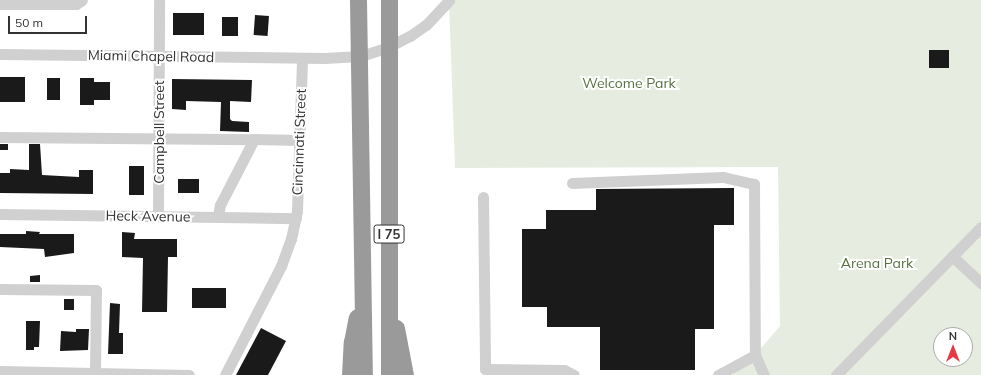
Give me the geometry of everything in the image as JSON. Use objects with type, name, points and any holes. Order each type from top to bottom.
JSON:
[{"type":"highway","name":"I 75","points":[[389,0],[389,375]]},
{"type":"highway","name":"I 75","points":[[358,3],[364,375]]},
{"type":"highway","points":[[350,375],[352,342],[363,294]]},
{"type":"highway","points":[[389,299],[405,375]]},
{"type":"street","points":[[0,4],[76,4],[82,0]]},
{"type":"street","name":"Campbell Street","points":[[158,216],[159,0]]},
{"type":"street","points":[[302,58],[361,56],[388,48],[426,25],[449,0]]},
{"type":"street","name":"Miami Chapel Road","points":[[0,54],[302,58]]},
{"type":"street","name":"Cincinnati Street","points":[[225,375],[283,260],[296,218],[302,58]]},
{"type":"street","points":[[0,136],[299,140]]},
{"type":"street","points":[[218,217],[220,205],[254,139]]},
{"type":"street","points":[[572,183],[723,177],[754,184],[755,355],[764,375]]},
{"type":"street","points":[[483,197],[486,368],[564,370],[574,375]]},
{"type":"street","name":"Heck Avenue","points":[[0,214],[296,218]]},
{"type":"street","points":[[836,375],[981,227]]},
{"type":"street","points":[[952,256],[981,282]]},
{"type":"street","points":[[0,290],[96,290],[95,373]]},
{"type":"street","points":[[718,375],[755,355]]},
{"type":"street","points":[[0,371],[189,375]]},
{"type":"green space","points":[[449,0],[981,0],[981,375],[732,375],[755,355],[780,326],[778,167],[455,168]]},
{"type":"building","points":[[173,13],[204,13],[204,35],[173,35]]},
{"type":"building","points":[[255,15],[269,16],[268,36],[254,35]]},
{"type":"building","points":[[222,17],[238,17],[238,36],[222,36]]},
{"type":"building","points":[[929,50],[949,50],[949,68],[929,68]]},
{"type":"building","points":[[0,77],[25,77],[25,102],[0,102]]},
{"type":"building","points":[[47,78],[60,78],[60,100],[47,100]]},
{"type":"building","points":[[80,78],[94,78],[94,82],[110,82],[110,100],[94,100],[94,105],[80,105]]},
{"type":"building","points":[[172,79],[252,80],[251,102],[230,101],[230,119],[232,121],[249,122],[249,132],[220,131],[221,102],[186,101],[186,110],[172,109]]},
{"type":"building","points":[[0,144],[8,144],[8,150],[0,150]]},
{"type":"building","points":[[29,144],[40,144],[42,175],[79,177],[79,170],[93,170],[93,194],[0,193],[0,173],[10,173],[10,169],[29,170]]},
{"type":"building","points":[[129,166],[144,166],[144,195],[129,195]]},
{"type":"building","points":[[178,179],[199,179],[199,193],[178,193]]},
{"type":"building","points":[[734,188],[734,225],[714,225],[714,329],[695,329],[695,370],[600,370],[600,327],[547,327],[547,307],[522,307],[522,229],[546,229],[546,210],[596,210],[596,189]]},
{"type":"building","points":[[26,231],[40,232],[39,234],[74,234],[74,253],[45,257],[44,249],[0,247],[0,234],[26,234]]},
{"type":"building","points":[[122,232],[135,233],[134,239],[177,239],[177,257],[168,257],[167,312],[142,312],[143,258],[122,257]]},
{"type":"building","points":[[40,275],[40,282],[30,282],[30,276]]},
{"type":"building","points":[[192,288],[226,288],[226,308],[192,308]]},
{"type":"building","points":[[64,299],[74,299],[74,310],[64,310]]},
{"type":"building","points":[[110,303],[120,304],[119,333],[123,333],[123,354],[108,354]]},
{"type":"building","points":[[26,321],[40,321],[39,347],[34,347],[34,350],[26,350]]},
{"type":"building","points":[[261,328],[286,341],[268,375],[236,375]]},
{"type":"building","points":[[76,329],[89,329],[88,350],[60,351],[61,331],[76,332]]},
{"type":"park label","name":"Welcome Park","points":[[629,83]]},
{"type":"park label","name":"Arena Park","points":[[877,263]]}]
